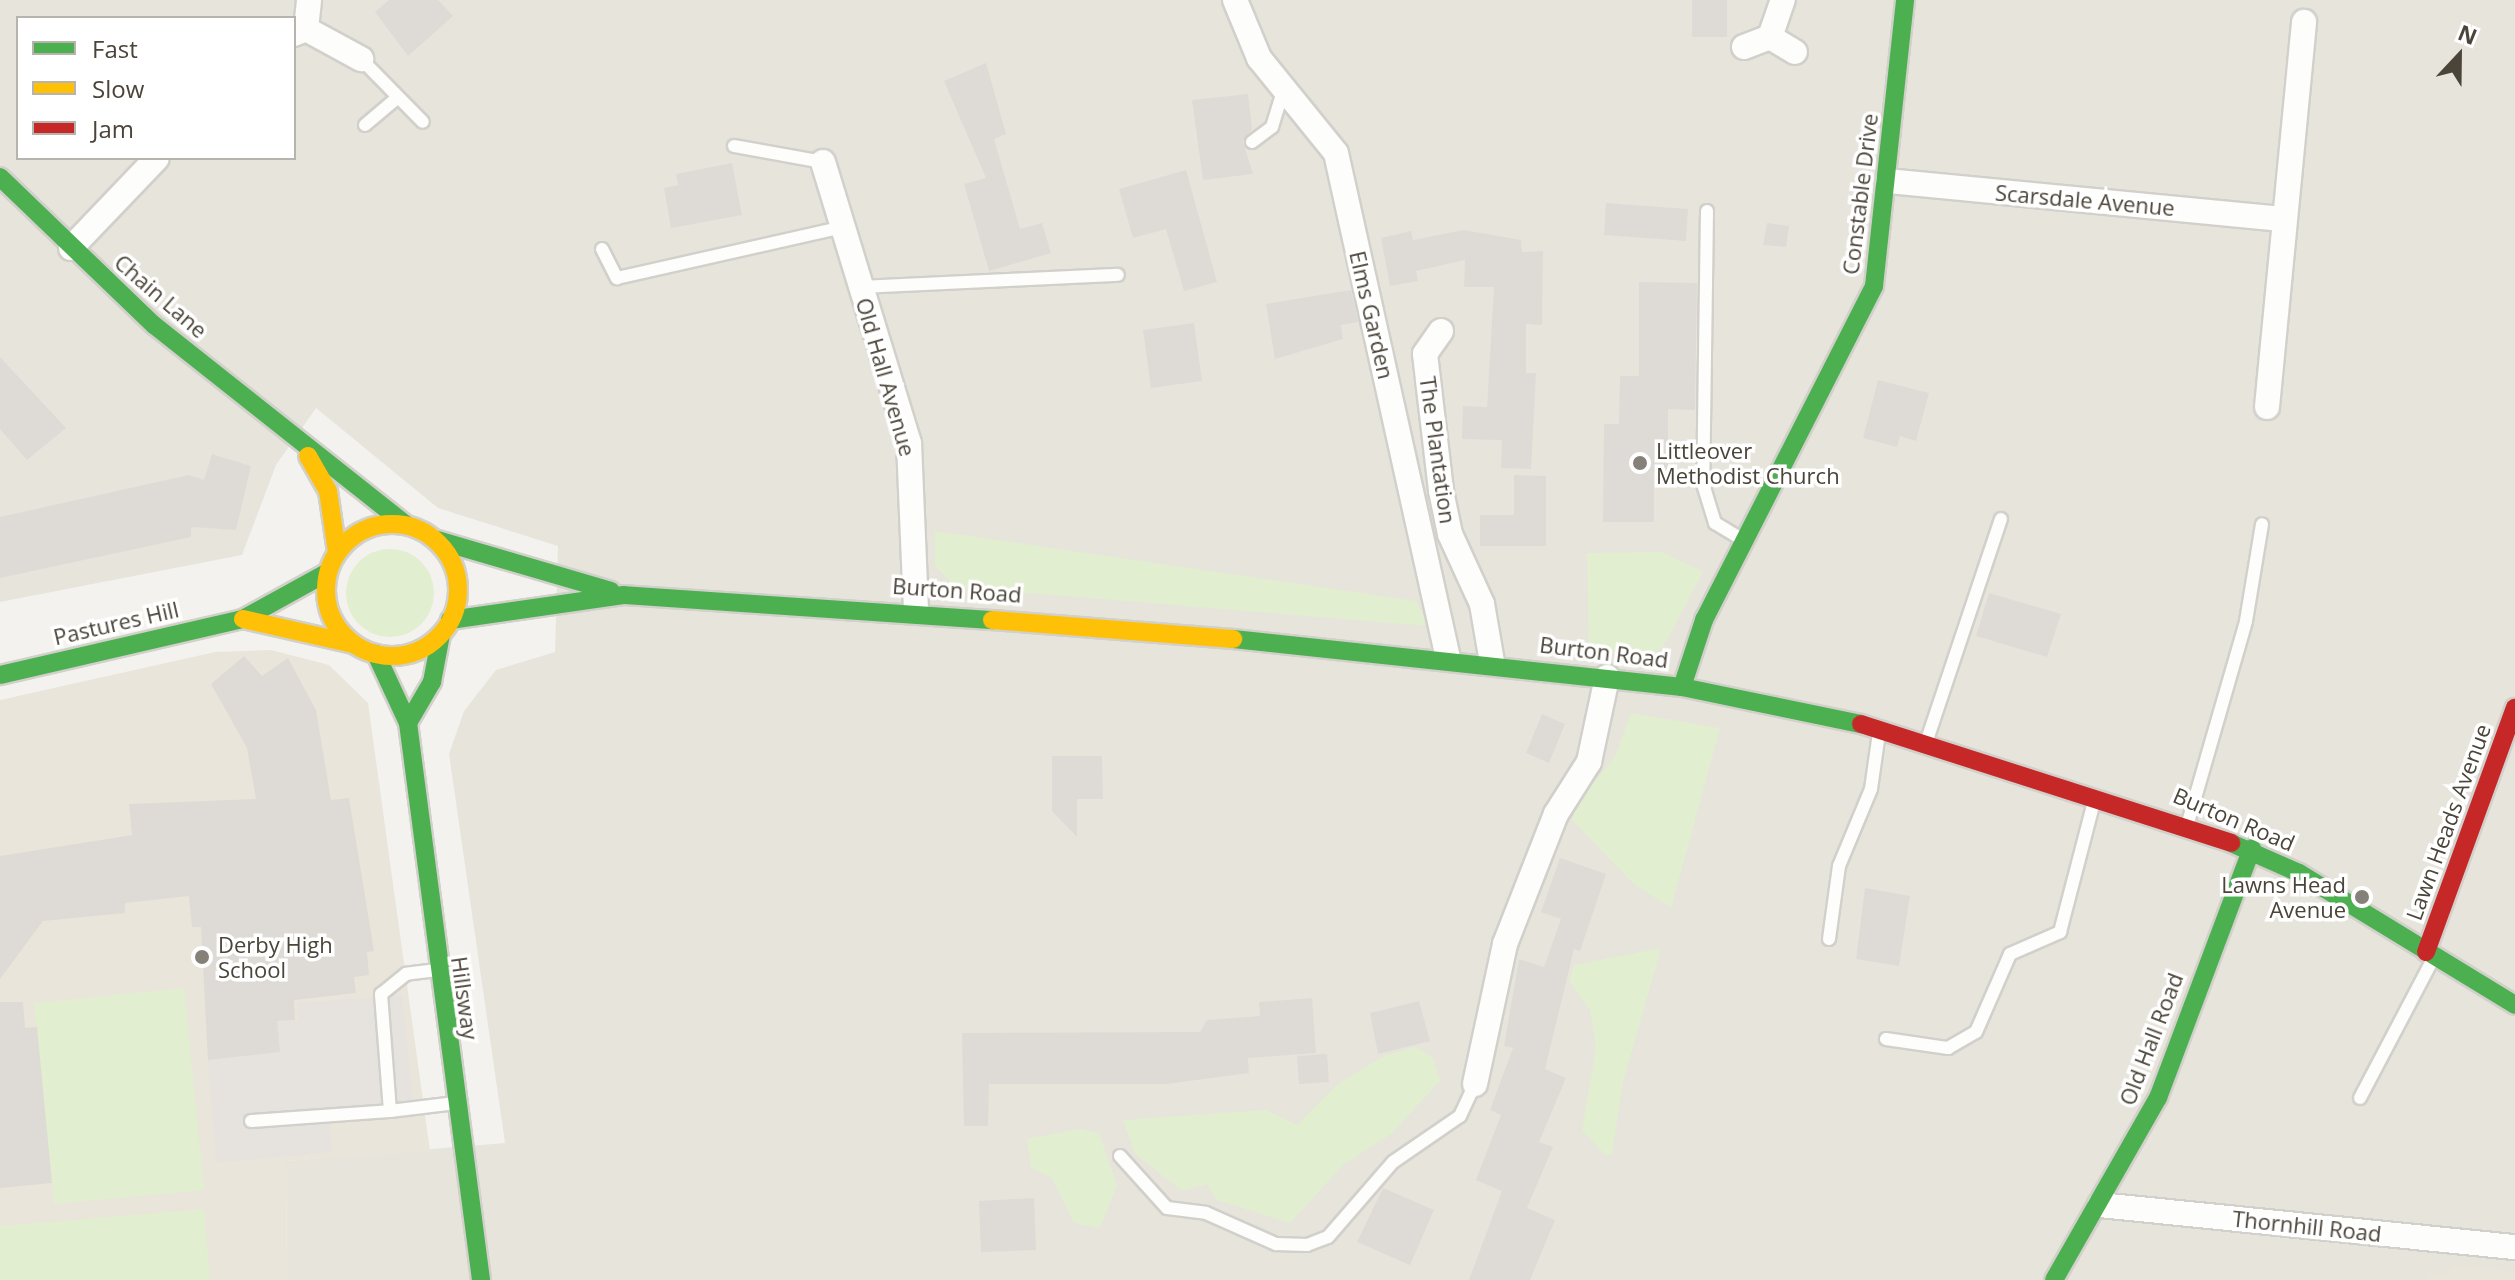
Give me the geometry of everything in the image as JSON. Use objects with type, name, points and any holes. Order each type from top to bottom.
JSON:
[{"type":"street","points":[[309,0],[300,32],[361,59]]},
{"type":"street","name":"Elms Garden","points":[[1235,0],[1259,58],[1336,153],[1448,658]]},
{"type":"street","points":[[1744,47],[1770,37],[1783,0]]},
{"type":"street","name":"Constable Drive","points":[[1682,687],[1704,620],[1859,325],[1874,286],[1888,181],[1905,0]]},
{"type":"street","points":[[2267,407],[2304,22]]},
{"type":"street","points":[[1770,37],[1795,52]]},
{"type":"street","points":[[71,248],[155,160]]},
{"type":"street","name":"Old Hall Avenue","points":[[823,162],[909,443],[916,610]]},
{"type":"street","name":"Chain Lane","points":[[0,177],[71,248],[299,442],[406,525]]},
{"type":"street","name":"Scarsdale Avenue","points":[[1888,181],[2283,219]]},
{"type":"street","name":"The Plantation","points":[[1441,331],[1425,354],[1441,491],[1450,534],[1482,604],[1492,662]]},
{"type":"street","name":"Chain Lane","points":[[299,442],[328,491],[337,552]]},
{"type":"street","points":[[408,723],[432,682],[458,583],[437,540],[406,525],[367,528],[337,552],[328,572],[330,611],[353,644],[376,654],[402,656],[445,628]]},
{"type":"street","name":"Burton Road","points":[[437,540],[623,595]]},
{"type":"street","name":"Pastures Hill","points":[[0,675],[243,619],[328,572]]},
{"type":"street","name":"Burton Road","points":[[445,628],[623,595],[916,610],[1492,662],[1682,687],[1880,729],[2097,791],[2188,823],[2252,848],[2515,1005]]},
{"type":"street","name":"Pastures Hill","points":[[243,619],[353,644]]},
{"type":"street","name":"Hillsway","points":[[376,654],[408,723],[437,970],[481,1280]]},
{"type":"street","points":[[1475,1084],[1505,944],[1556,814],[1589,762],[1607,677]]},
{"type":"street","name":"Lawn Heads Avenue","points":[[2430,954],[2515,708]]},
{"type":"street","name":"Old Hall Road","points":[[2054,1280],[2100,1205],[2158,1098],[2252,848]]},
{"type":"street","name":"Thornhill Road","points":[[2100,1205],[2515,1247]]},
{"type":"lane","points":[[361,59],[423,122]]},
{"type":"lane","points":[[1252,142],[1272,127],[1284,86]]},
{"type":"lane","points":[[365,125],[397,98]]},
{"type":"lane","points":[[734,146],[823,162]]},
{"type":"lane","points":[[1707,211],[1703,484],[1715,523],[1746,542]]},
{"type":"lane","points":[[602,249],[617,278],[843,227]]},
{"type":"lane","name":"Old Hall Avenue","points":[[861,287],[1118,275]]},
{"type":"lane","points":[[1926,742],[2001,519]]},
{"type":"lane","points":[[2188,823],[2246,621],[2262,524]]},
{"type":"lane","points":[[1829,939],[1839,866],[1871,789],[1880,729]]},
{"type":"lane","points":[[1886,1039],[1948,1048],[1976,1032],[2010,954],[2060,932],[2097,791]]},
{"type":"lane","points":[[2360,1098],[2430,954]]},
{"type":"lane","points":[[390,1111],[381,994],[406,974],[437,970]]},
{"type":"lane","points":[[1120,1156],[1167,1208],[1206,1213],[1276,1244],[1307,1245],[1328,1237],[1393,1162],[1460,1116],[1475,1084]]},
{"type":"lane","points":[[251,1121],[456,1103]]},
{"type":"shaded area","points":[[0,0],[2515,0],[2515,1280],[287,1280],[286,1161],[505,1143],[449,754],[464,711],[496,670],[555,652],[558,546],[438,508],[316,408],[276,465],[242,555],[0,602]]},
{"type":"shaded area","name":"Derby High School","points":[[271,650],[329,665],[368,703],[430,1151],[286,1161],[287,1280],[0,1280],[0,700],[215,652]]},
{"type":"shaded area","points":[[402,995],[415,1117],[330,1123],[332,1152],[216,1163],[208,1060],[279,1052],[277,1021],[298,1020],[297,1003]]},
{"type":"shaded area","points":[[2456,1265],[2515,1272],[2515,1280],[2426,1280],[2427,1273],[2446,1275]]},
{"type":"green space","points":[[935,531],[1416,601],[1428,626],[956,587],[935,566]]},
{"type":"green space","points":[[390,549],[407,552],[421,562],[431,576],[434,593],[431,610],[421,624],[407,634],[390,637],[373,634],[359,624],[349,610],[346,593],[349,576],[359,562],[373,552]]},
{"type":"green space","points":[[1662,552],[1703,572],[1666,642],[1656,654],[1640,656],[1589,651],[1587,553]]},
{"type":"green space","points":[[1631,713],[1720,728],[1671,908],[1634,884],[1572,820],[1579,799],[1614,759]]},
{"type":"green space","points":[[1661,948],[1623,1082],[1612,1153],[1606,1156],[1582,1130],[1596,1047],[1590,1010],[1569,981],[1574,965]]},
{"type":"green space","points":[[184,988],[204,1190],[54,1204],[34,1003]]},
{"type":"green space","points":[[1416,1047],[1433,1058],[1440,1081],[1391,1134],[1344,1164],[1290,1223],[1217,1200],[1207,1184],[1182,1191],[1135,1154],[1123,1120],[1266,1110],[1297,1125],[1339,1083],[1386,1055]]},
{"type":"green space","points":[[1080,1129],[1099,1133],[1117,1186],[1100,1228],[1074,1223],[1052,1178],[1031,1168],[1027,1139]]},
{"type":"green space","points":[[204,1209],[210,1280],[0,1280],[0,1226]]},
{"type":"building","points":[[389,0],[438,0],[453,16],[408,56],[375,12]]},
{"type":"building","points":[[1692,0],[1727,0],[1727,37],[1692,37]]},
{"type":"building","points":[[986,63],[1006,134],[994,139],[1020,229],[1042,223],[1051,253],[989,271],[964,184],[986,178],[944,81]]},
{"type":"building","points":[[1248,94],[1252,129],[1243,142],[1253,174],[1203,180],[1192,100]]},
{"type":"building","points":[[732,163],[742,215],[671,228],[664,188],[678,185],[676,174]]},
{"type":"building","points":[[1186,170],[1217,282],[1184,291],[1166,229],[1133,238],[1119,189]]},
{"type":"building","points":[[1606,203],[1688,209],[1686,241],[1604,235]]},
{"type":"building","points":[[1767,223],[1789,226],[1786,247],[1763,245]]},
{"type":"building","points":[[1464,230],[1521,240],[1522,252],[1543,251],[1542,325],[1526,324],[1526,373],[1536,373],[1531,469],[1501,468],[1502,440],[1462,439],[1463,406],[1487,407],[1494,287],[1464,287],[1465,260],[1416,271],[1418,281],[1390,286],[1381,238],[1411,231],[1413,240]]},
{"type":"building","points":[[1639,282],[1697,283],[1695,410],[1668,409],[1668,474],[1654,474],[1654,522],[1603,522],[1604,424],[1619,424],[1620,376],[1639,376]]},
{"type":"building","points":[[1351,290],[1358,322],[1341,325],[1343,339],[1275,359],[1266,304]]},
{"type":"building","points":[[1194,323],[1202,381],[1151,388],[1143,330]]},
{"type":"building","points":[[0,357],[66,428],[27,460],[0,429]]},
{"type":"building","points":[[1878,380],[1929,393],[1916,441],[1900,436],[1897,447],[1863,438]]},
{"type":"building","points":[[212,454],[251,466],[236,530],[191,527],[191,537],[0,578],[0,517],[189,475],[204,480]]},
{"type":"building","points":[[1514,475],[1546,476],[1546,546],[1480,546],[1480,515],[1514,515]]},
{"type":"building","points":[[1989,593],[2061,614],[2047,657],[1976,636]]},
{"type":"building","points":[[244,656],[262,676],[288,658],[316,710],[331,800],[349,798],[374,951],[367,952],[369,975],[354,977],[356,993],[294,1000],[295,1020],[277,1021],[280,1052],[208,1060],[201,927],[192,927],[189,896],[125,903],[125,913],[43,921],[0,979],[0,856],[132,835],[129,804],[256,799],[247,748],[211,684]]},
{"type":"building","points":[[1542,714],[1565,724],[1549,763],[1526,753]]},
{"type":"building","points":[[1052,756],[1102,756],[1103,799],[1077,799],[1077,837],[1052,811]]},
{"type":"building","points":[[1560,858],[1606,874],[1580,951],[1574,949],[1545,1069],[1566,1078],[1539,1142],[1553,1147],[1527,1208],[1555,1220],[1530,1280],[1469,1280],[1502,1191],[1476,1180],[1501,1115],[1490,1110],[1513,1048],[1504,1046],[1519,959],[1544,967],[1561,919],[1541,912]]},
{"type":"building","points":[[1865,888],[1910,896],[1899,966],[1856,959]]},
{"type":"building","points":[[1312,998],[1316,1053],[1248,1058],[1249,1073],[1166,1084],[989,1084],[988,1126],[964,1126],[962,1033],[1200,1032],[1207,1020],[1260,1016],[1259,1002]]},
{"type":"building","points":[[1419,1001],[1430,1041],[1378,1054],[1370,1013]]},
{"type":"building","points":[[0,1002],[23,1002],[25,1028],[37,1027],[52,1183],[0,1188]]},
{"type":"building","points":[[1327,1054],[1329,1082],[1299,1084],[1297,1056]]},
{"type":"building","points":[[1383,1188],[1434,1210],[1410,1265],[1357,1242]]},
{"type":"building","points":[[1034,1198],[1036,1250],[981,1252],[979,1201]]},
{"type":"traffic: fast","points":[[1682,687],[1704,620],[1874,286],[1905,0]]},
{"type":"traffic: fast","points":[[0,177],[154,325],[406,525]]},
{"type":"traffic: fast","points":[[437,540],[611,591]]},
{"type":"traffic: fast","points":[[0,675],[243,619],[328,572]]},
{"type":"traffic: fast","points":[[450,620],[623,595],[992,620]]},
{"type":"traffic: fast","points":[[408,723],[432,682],[441,635]]},
{"type":"traffic: fast","points":[[1233,639],[1682,687],[1861,724]]},
{"type":"traffic: fast","points":[[376,654],[408,723],[481,1280]]},
{"type":"traffic: fast","points":[[2231,843],[2299,873],[2515,1005]]},
{"type":"traffic: fast","points":[[2054,1280],[2158,1098],[2252,848]]},
{"type":"traffic: slow","points":[[308,456],[328,491],[337,552]]},
{"type":"traffic: slow","points":[[392,524],[417,529],[439,543],[453,565],[458,590],[453,615],[439,637],[417,651],[392,656],[367,651],[345,637],[331,615],[326,590],[331,565],[345,543],[367,529],[392,524]]},
{"type":"traffic: slow","points":[[243,619],[353,644]]},
{"type":"traffic: slow","points":[[992,620],[1233,639]]},
{"type":"traffic: jam","points":[[2426,952],[2515,708]]},
{"type":"traffic: jam","points":[[1861,724],[2231,843]]},
{"type":"place","name":"Littleover Methodist Church","points":[[1640,463]]},
{"type":"place","name":"Lawns Head Avenue","points":[[2362,897]]},
{"type":"place","name":"Derby High School","points":[[202,957]]}]
